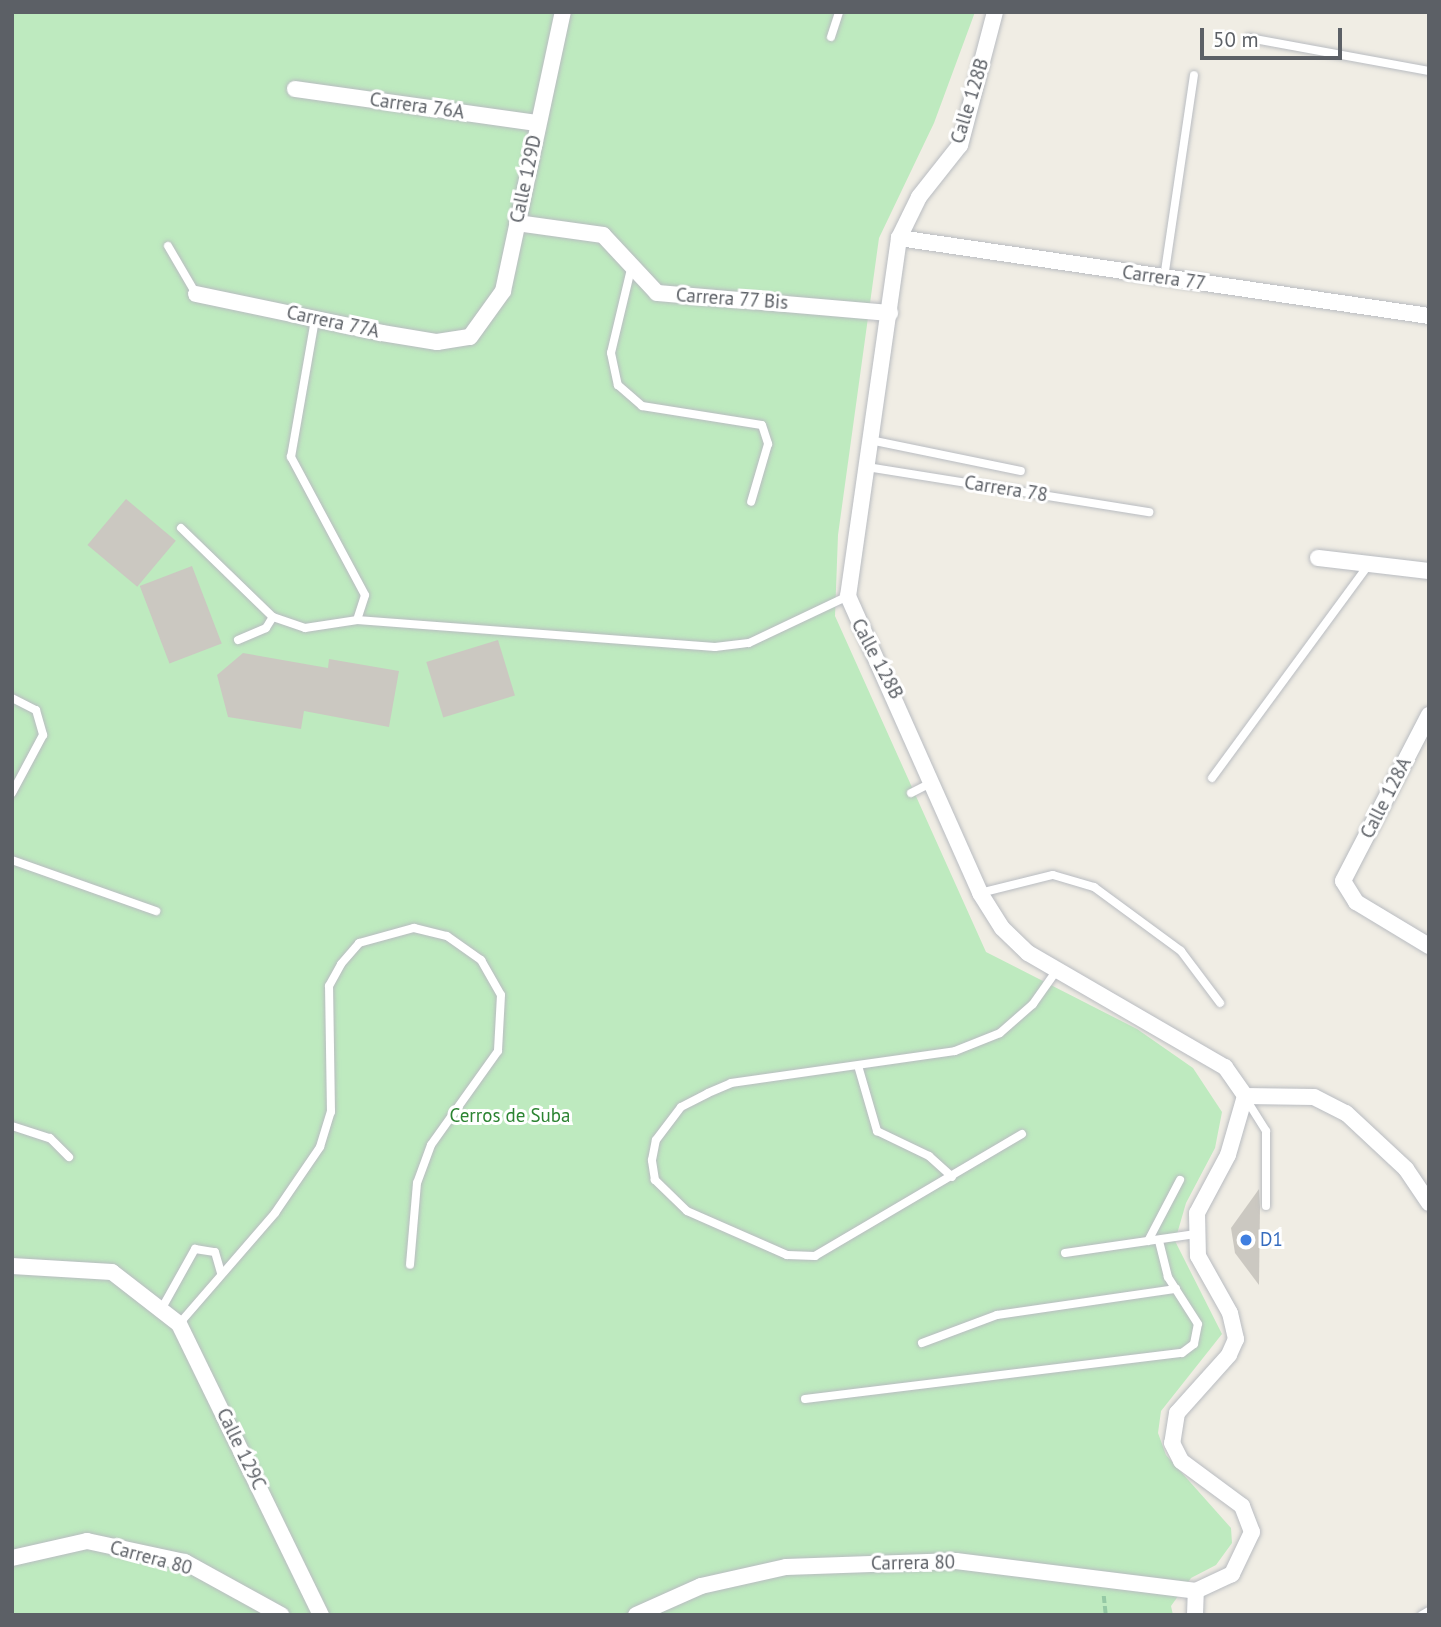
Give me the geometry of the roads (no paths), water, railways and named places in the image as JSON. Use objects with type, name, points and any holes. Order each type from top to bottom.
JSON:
[{"type":"street","name":"Calle 129D","points":[[470,337],[503,291],[564,12]]},
{"type":"street","name":"Calle 128B","points":[[995,12],[960,145],[919,197],[899,238],[890,313],[864,467],[848,596],[934,782],[980,893],[1002,928],[1057,970],[1225,1067],[1245,1096]]},
{"type":"street","name":"Carrera 76A","points":[[295,89],[538,123]]},
{"type":"street","name":"Carrera 77 Bis","points":[[517,223],[603,236],[618,245],[631,269],[657,293],[890,313]]},
{"type":"street","name":"Carrera 77","points":[[899,238],[1429,316]]},
{"type":"street","name":"Carrera 77A","points":[[196,294],[437,342],[470,337]]},
{"type":"street","points":[[1318,558],[1429,571]]},
{"type":"street","name":"Calle 128A","points":[[1427,722],[1343,881],[1356,902],[1429,946]]},
{"type":"street","points":[[1195,1615],[1196,1591],[1232,1574],[1252,1532],[1242,1506],[1181,1461],[1172,1443],[1177,1413],[1229,1355],[1236,1339],[1230,1313],[1198,1256],[1196,1234],[1202,1194],[1228,1155],[1245,1096],[1314,1097],[1346,1113],[1406,1169],[1429,1203]]},
{"type":"street","name":"Calle 129C","points":[[12,1266],[112,1272],[162,1308],[178,1324],[321,1615]]},
{"type":"street","name":"Carrera 80","points":[[12,1558],[88,1541],[186,1562],[281,1615]]},
{"type":"street","name":"Carrera 80","points":[[636,1615],[701,1586],[786,1567],[956,1561],[1196,1591]]},
{"type":"lane","points":[[831,37],[839,12]]},
{"type":"lane","points":[[1249,38],[1429,71]]},
{"type":"lane","points":[[1164,278],[1194,75]]},
{"type":"lane","points":[[168,246],[196,294]]},
{"type":"lane","points":[[631,269],[611,353],[618,385],[642,406],[762,425],[768,444],[751,502]]},
{"type":"lane","points":[[315,319],[291,457],[365,595],[357,620]]},
{"type":"lane","points":[[868,439],[1021,471]]},
{"type":"lane","name":"Carrera 78","points":[[864,467],[1149,512]]},
{"type":"lane","points":[[181,528],[273,617],[305,628],[357,620],[715,647],[749,643],[848,596]]},
{"type":"lane","points":[[1212,778],[1369,564]]},
{"type":"lane","points":[[238,640],[266,628],[273,617]]},
{"type":"lane","points":[[12,698],[36,710],[44,735],[12,793]]},
{"type":"lane","points":[[911,793],[934,782]]},
{"type":"lane","points":[[12,860],[156,911]]},
{"type":"lane","points":[[980,893],[1053,874],[1094,887],[1181,951],[1220,1003]]},
{"type":"lane","points":[[178,1324],[275,1213],[320,1147],[331,1112],[329,986],[341,964],[359,943],[414,928],[447,936],[481,960],[501,995],[498,1051],[431,1145],[417,1183],[410,1265]]},
{"type":"lane","points":[[1023,1134],[816,1256],[786,1255],[687,1211],[655,1180],[656,1140],[681,1107],[731,1083],[859,1069],[955,1051],[1000,1033],[1032,1004],[1057,970]]},
{"type":"lane","points":[[859,1069],[877,1131],[929,1156],[952,1177]]},
{"type":"lane","points":[[1245,1096],[1266,1131],[1266,1206]]},
{"type":"lane","points":[[12,1126],[50,1138],[69,1157]]},
{"type":"lane","points":[[1148,1241],[1180,1180]]},
{"type":"lane","points":[[1065,1253],[1196,1234]]},
{"type":"lane","points":[[805,1399],[1182,1353],[1200,1332],[1176,1289],[1159,1240]]},
{"type":"lane","points":[[162,1308],[195,1249],[215,1252],[221,1273]]},
{"type":"lane","points":[[922,1343],[997,1315],[1176,1289]]},
{"type":"lane","points":[[1422,1615],[1429,1611]]},
{"type":"place","name":"D1","points":[[1246,1240]]},
{"type":"park label","name":"Cerros de Suba","points":[[510,1116]]}]
